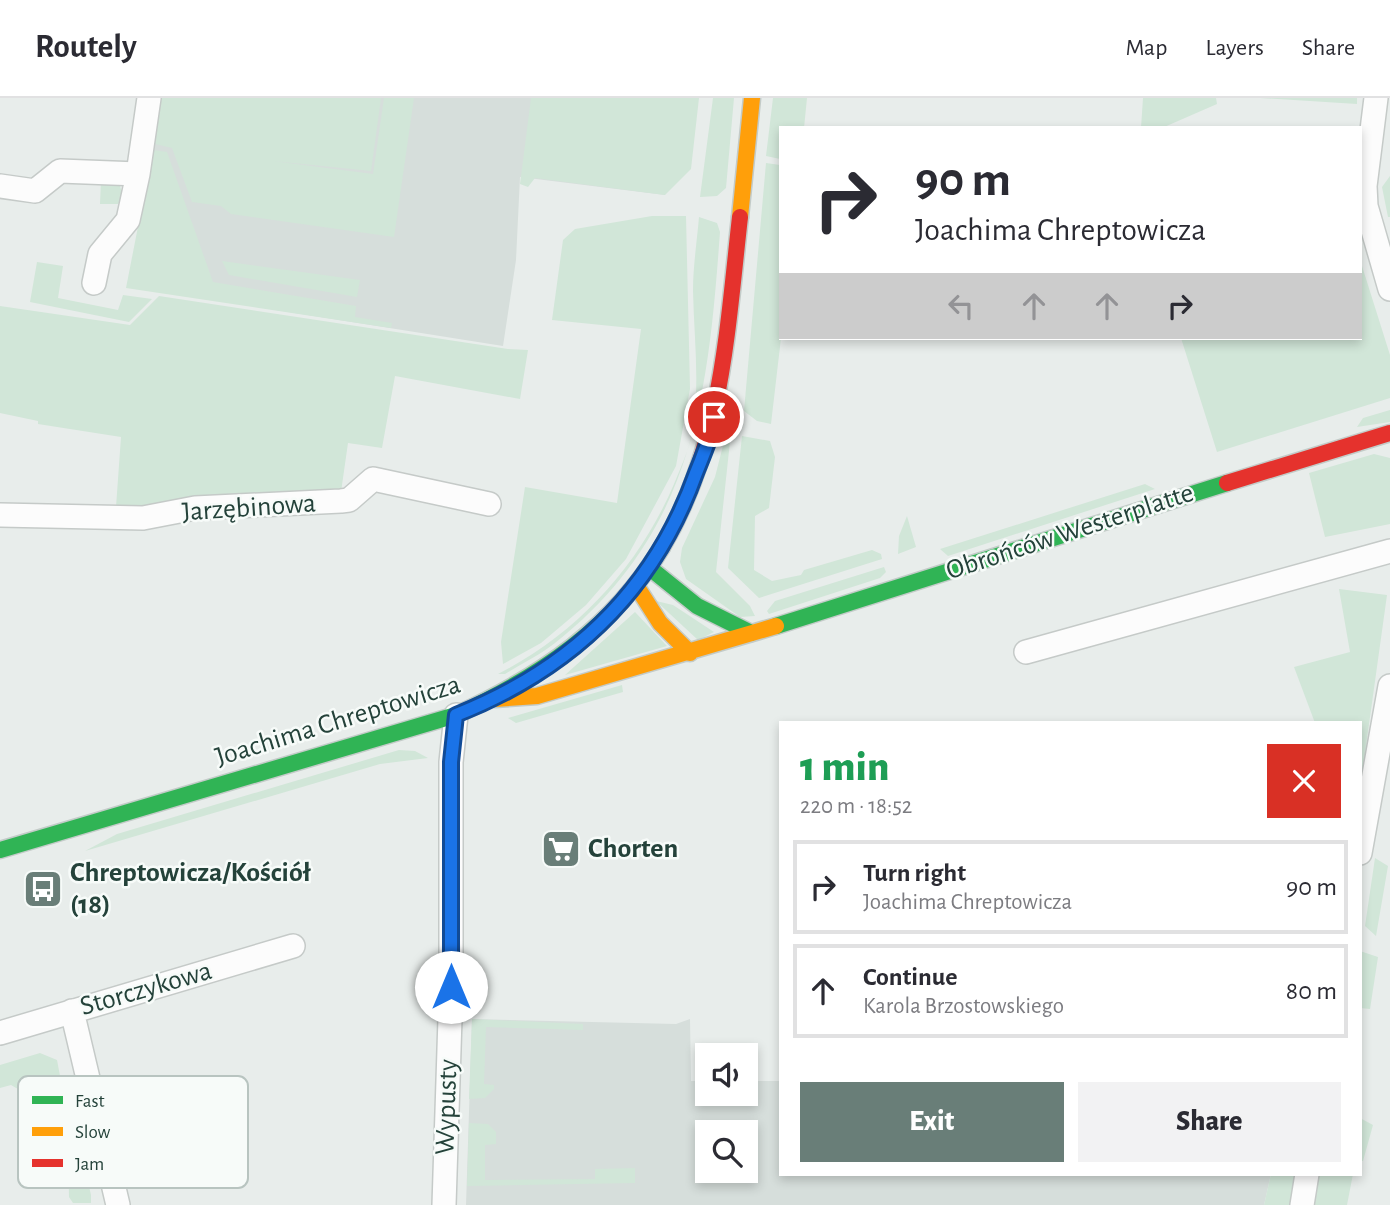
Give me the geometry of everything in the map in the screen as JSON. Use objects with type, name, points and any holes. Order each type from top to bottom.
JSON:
[{"type":"main road","name":"Joachima Chreptowicza","points":[[0,850],[456,715],[495,699],[561,658],[612,613],[650,569],[686,503],[714,424],[752,98]]},
{"type":"main road","name":"Obrońców Westerplatte","points":[[495,699],[537,696],[690,653],[1147,506],[1390,433]]},
{"type":"main road","points":[[650,569],[690,604],[724,624],[751,633]]},
{"type":"main road","points":[[637,587],[661,627],[690,653]]},
{"type":"street","points":[[94,283],[100,254],[128,220],[149,98]]},
{"type":"street","points":[[1376,98],[1365,186],[1366,206],[1390,289]]},
{"type":"street","points":[[0,186],[34,191],[60,171],[138,174]]},
{"type":"street","name":"Jarzębinowa","points":[[0,515],[143,518],[195,508],[341,502],[349,500],[373,479],[489,504]]},
{"type":"street","points":[[1027,652],[1390,551]]},
{"type":"street","points":[[1362,842],[1390,685]]},
{"type":"street","name":"Wypusty","points":[[444,1205],[451,987],[451,762],[456,715]]},
{"type":"street","name":"Storczykowa","points":[[0,1033],[293,946]]},
{"type":"street","points":[[72,1011],[87,1076]]},
{"type":"street","points":[[1301,1205],[1307,1176]]},
{"type":"shaded area","points":[[161,98],[675,98],[665,195],[520,177],[516,260],[503,346],[131,287]]},
{"type":"shaded area","points":[[472,1019],[676,1024],[690,1019],[691,1081],[695,1081],[695,1106],[758,1106],[758,1081],[779,1081],[779,1176],[1271,1176],[1264,1205],[466,1205]]},
{"type":"green space","points":[[157,98],[381,98],[371,171],[273,161],[373,174],[384,98],[414,98],[394,237],[231,214],[221,206],[192,202],[172,148],[151,143]]},
{"type":"green space","points":[[531,98],[699,98],[691,169],[665,195],[535,178],[528,187],[520,184]]},
{"type":"green space","points":[[713,98],[734,98],[726,188],[717,196],[700,197]]},
{"type":"green space","points":[[773,98],[807,98],[804,126],[779,126],[779,159],[766,156]]},
{"type":"green space","points":[[1143,98],[1216,98],[1217,104],[1167,126],[1141,126]]},
{"type":"green space","points":[[1260,98],[1357,98],[1357,104]]},
{"type":"green space","points":[[153,150],[167,152],[213,282],[356,306],[355,317],[392,323],[391,328],[126,288]]},
{"type":"green space","points":[[766,163],[779,165],[781,340],[771,424],[757,421],[744,411]]},
{"type":"green space","points":[[1390,176],[1390,217],[1388,217],[1382,187]]},
{"type":"green space","points":[[101,180],[120,186],[123,196],[118,204],[100,204]]},
{"type":"green space","points":[[652,216],[686,216],[690,389],[676,466],[626,559],[586,605],[541,643],[503,664],[501,642],[525,487],[617,503],[641,329],[552,320],[563,240],[575,229]]},
{"type":"green space","points":[[699,217],[717,223],[720,232],[709,350],[692,432],[696,402],[693,282]]},
{"type":"green space","points":[[222,261],[360,280],[357,297],[229,275]]},
{"type":"green space","points":[[37,262],[63,266],[58,298],[118,310],[123,295],[152,299],[129,322],[30,302]]},
{"type":"green space","points":[[1362,266],[1390,355],[1390,398],[1217,452],[1182,340],[1362,340]]},
{"type":"green space","points":[[159,296],[528,350],[520,399],[395,376],[382,448],[348,443],[341,492],[306,499],[116,507],[121,437],[38,424],[38,421],[0,413],[0,306],[130,325]]},
{"type":"green space","points":[[1390,410],[1390,422],[1357,427],[1363,418]]},
{"type":"green space","points":[[729,422],[732,423],[716,572],[750,606],[755,616],[740,617],[686,579],[680,562],[682,548],[715,477]]},
{"type":"green space","points":[[742,436],[770,441],[775,457],[769,508],[755,516],[754,570],[772,581],[801,575],[804,570],[872,550],[881,554],[882,559],[759,598],[728,568]]},
{"type":"green space","points":[[686,453],[665,508],[638,556],[602,601],[555,643],[505,674],[498,674],[554,639],[603,594],[643,543],[660,514]]},
{"type":"green space","points":[[1374,454],[1390,458],[1390,524],[1325,537],[1309,473]]},
{"type":"green space","points":[[1145,484],[1155,489],[948,556],[940,549]]},
{"type":"green space","points":[[907,516],[916,547],[898,554],[899,536]]},
{"type":"green space","points":[[884,567],[886,572],[880,578],[769,614],[767,611],[775,601]]},
{"type":"green space","points":[[1339,589],[1387,595],[1362,775],[1362,721],[1314,721],[1294,667],[1350,652]]},
{"type":"green space","points":[[656,601],[673,605],[714,632],[698,640]]},
{"type":"green space","points":[[635,612],[667,646],[565,675]]},
{"type":"green space","points":[[622,685],[623,692],[516,723],[508,718]]},
{"type":"green space","points":[[399,750],[415,751],[428,758],[380,764],[85,851],[117,834]]},
{"type":"green space","points":[[1375,858],[1388,866],[1376,936],[1365,926]]},
{"type":"green space","points":[[1362,952],[1378,957],[1370,1009],[1362,1008]]},
{"type":"green space","points":[[472,1019],[583,1024],[583,1030],[486,1027],[484,1084],[494,1085],[494,1089],[485,1098],[469,1099]]},
{"type":"green space","points":[[40,1053],[57,1060],[60,1076],[18,1076],[18,1089],[11,1085],[0,1088],[0,1065]]},
{"type":"green space","points":[[1362,1119],[1373,1125],[1362,1161]]},
{"type":"green space","points":[[469,1123],[488,1124],[496,1132],[496,1144],[485,1145],[485,1180],[595,1179],[595,1169],[635,1168],[635,1183],[467,1186]]},
{"type":"green space","points":[[1271,1176],[1299,1176],[1294,1205],[1264,1205]]},
{"type":"green space","points":[[1317,1176],[1353,1176],[1347,1205],[1313,1205]]},
{"type":"green space","points":[[69,1188],[89,1188],[91,1203],[73,1203],[69,1197]]},
{"type":"traffic: fast","points":[[776,626],[1227,483]]},
{"type":"traffic: fast","points":[[0,850],[456,715],[516,684],[572,647],[621,602],[662,547]]},
{"type":"traffic: fast","points":[[651,569],[697,606],[751,633]]},
{"type":"traffic: slow","points":[[740,217],[752,98]]},
{"type":"traffic: slow","points":[[637,587],[660,623],[690,653]]},
{"type":"traffic: slow","points":[[495,699],[537,696],[776,626]]},
{"type":"traffic: jam","points":[[662,547],[698,469],[710,428],[725,345],[740,217]]},
{"type":"traffic: jam","points":[[1227,483],[1390,433]]},
{"type":"place","name":"Chorten","points":[[561,849]]},
{"type":"place","name":"Chreptowicza/Kościół (18)","points":[[43,889]]},
{"type":"route","points":[[451,987],[451,762],[456,715],[495,699],[561,658],[637,587],[650,569],[686,503],[714,424],[714,417]]}]
